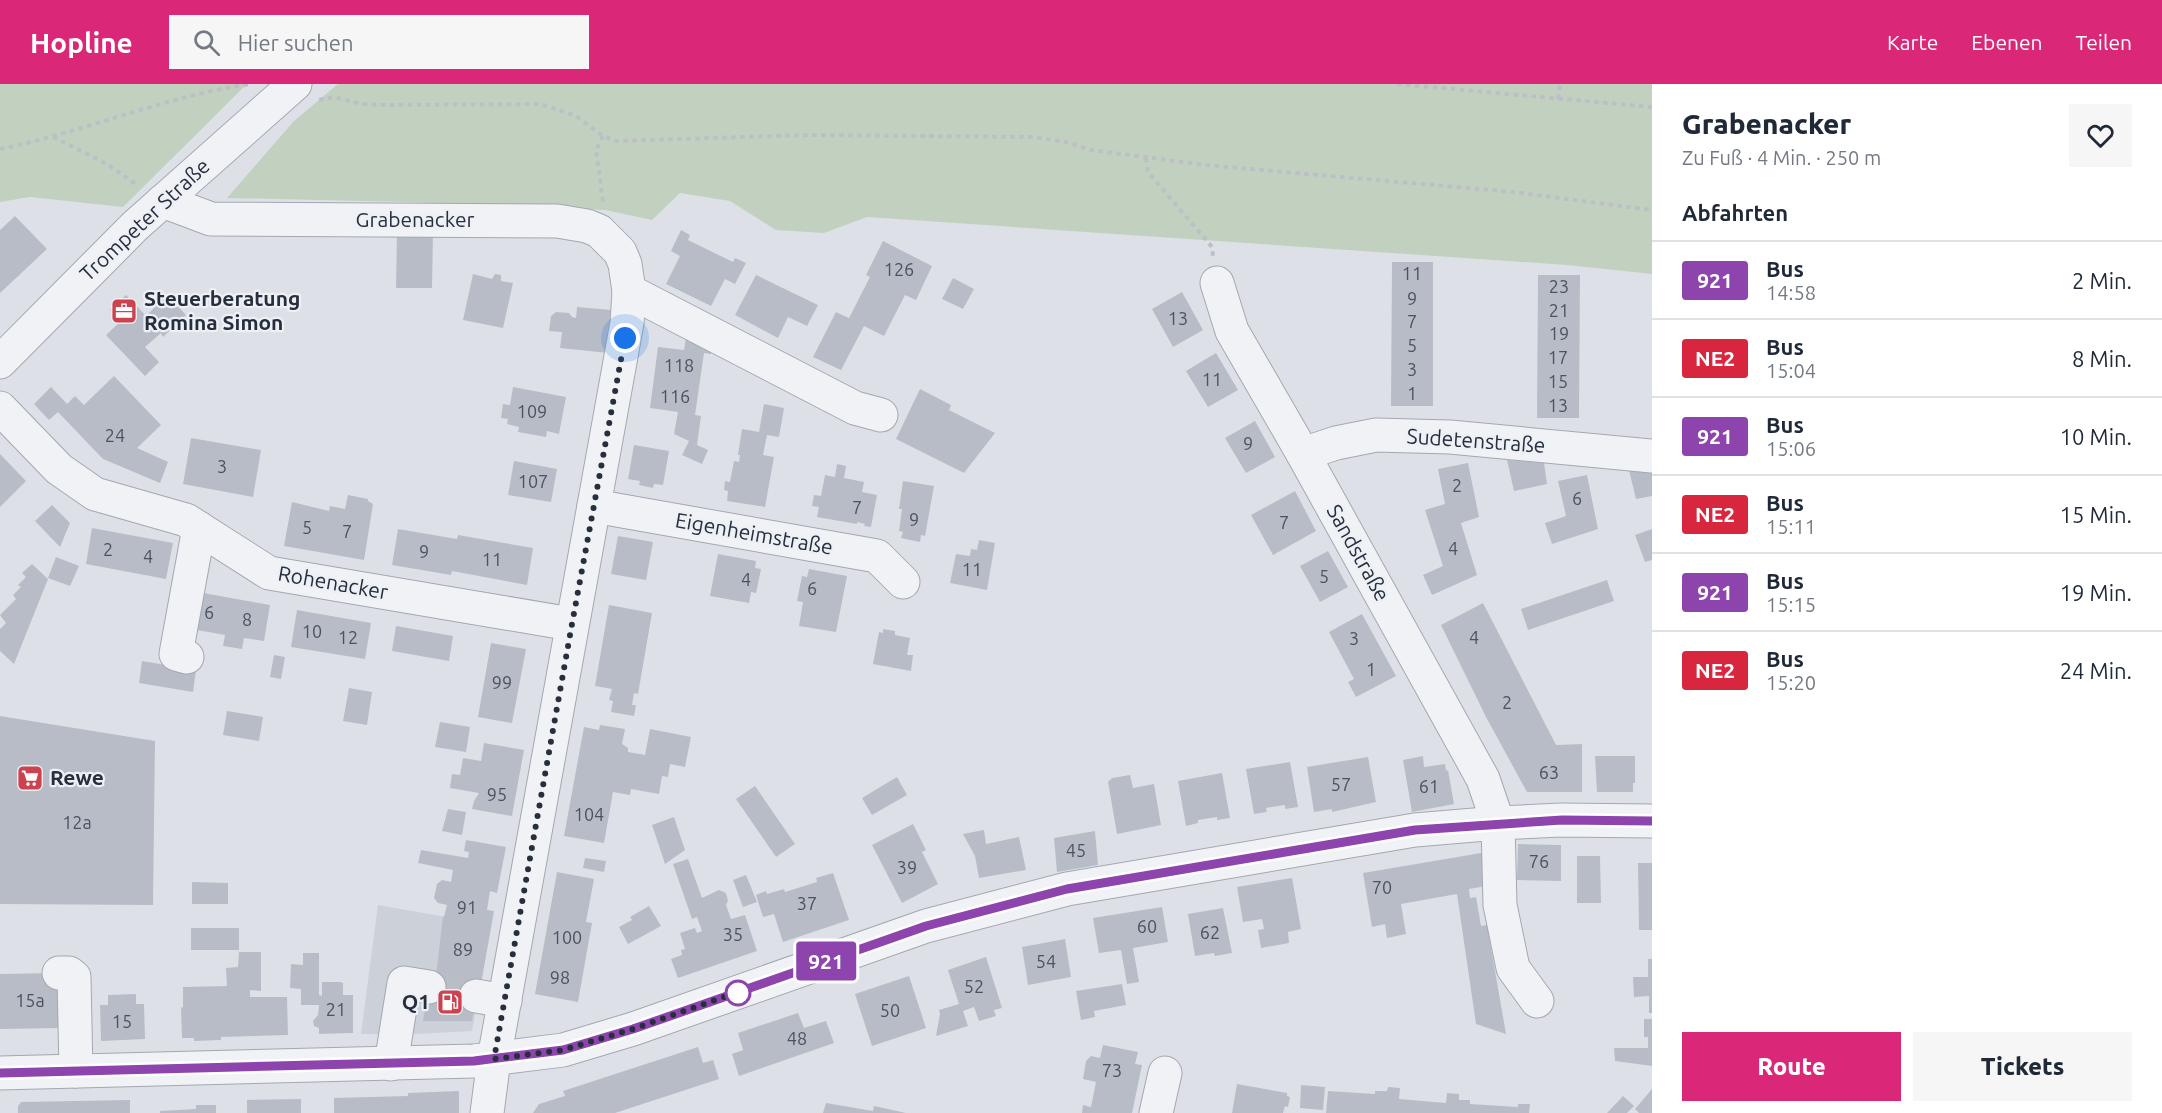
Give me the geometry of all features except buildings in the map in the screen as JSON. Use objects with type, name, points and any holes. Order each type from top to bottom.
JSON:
[{"type":"street","name":"Trompeter Straße","points":[[0,362],[135,226],[290,88]]},
{"type":"street","name":"Grabenacker","points":[[163,201],[212,219],[557,221],[587,226],[599,231]]},
{"type":"street","points":[[487,1113],[494,1059],[489,1007],[572,624],[623,353],[629,291],[625,264],[620,252],[599,231]]},
{"type":"street","name":"Sandstraße","points":[[1217,283],[1232,331],[1303,454],[1483,779],[1498,823],[1500,905],[1513,968],[1536,1001]]},
{"type":"street","points":[[629,291],[855,408],[881,415]]},
{"type":"street","name":"Rohenacker","points":[[0,408],[59,469],[95,494],[186,520],[269,573],[572,624]]},
{"type":"street","name":"Sudetenstraße","points":[[1303,454],[1336,443],[1376,435],[1450,437],[1652,456]]},
{"type":"street","name":"Eigenheimstraße","points":[[594,506],[876,556],[903,582]]},
{"type":"street","points":[[187,657],[176,654],[199,528]]},
{"type":"street","points":[[0,1073],[391,1064],[494,1059],[563,1050],[633,1029],[926,926],[1067,889],[1415,830],[1562,820],[1652,821]]},
{"type":"street","points":[[59,973],[69,973],[74,977],[76,1071]]},
{"type":"street","points":[[391,1064],[418,1001]]},
{"type":"street","points":[[1156,1113],[1165,1073]]},
{"type":"path","points":[[0,149],[52,136],[185,96],[252,84]]},
{"type":"path","points":[[1397,84],[1652,106]]},
{"type":"path","points":[[1558,99],[1560,84]]},
{"type":"path","points":[[290,88],[298,104],[333,97],[362,105],[542,104],[576,116],[603,136],[616,141],[808,135],[1034,137],[1066,142],[1091,150],[1229,168],[1513,192],[1652,210]]},
{"type":"path","points":[[52,136],[107,164],[163,201]]},
{"type":"path","points":[[599,231],[606,219],[596,150],[603,136]]},
{"type":"path","points":[[1146,158],[1148,172],[1212,247],[1217,283]]},
{"type":"shaded area","points":[[378,905],[491,925],[472,1031],[361,1034]]},
{"type":"green space","points":[[0,84],[247,84],[123,207],[30,197],[0,202]]},
{"type":"green space","points":[[338,84],[1652,84],[1652,274],[1567,265],[867,217],[824,233],[776,230],[730,201],[680,193],[652,220],[605,210],[227,198],[294,121]]},
{"type":"tunnel","points":[[429,987],[476,996]]},
{"type":"bus line","name":"921","points":[[0,1073],[474,1061],[563,1050],[633,1029],[926,926],[1067,889],[1415,830],[1562,820],[1652,821]]},
{"type":"place","name":"Steuerberatung Romina Simon","points":[[124,311]]},
{"type":"place","name":"Rewe","points":[[30,778]]},
{"type":"place","name":"Q1","points":[[450,1002]]},
{"type":"route","points":[[625,338],[494,1059],[563,1050],[633,1029],[741,991],[738,993]]}]
